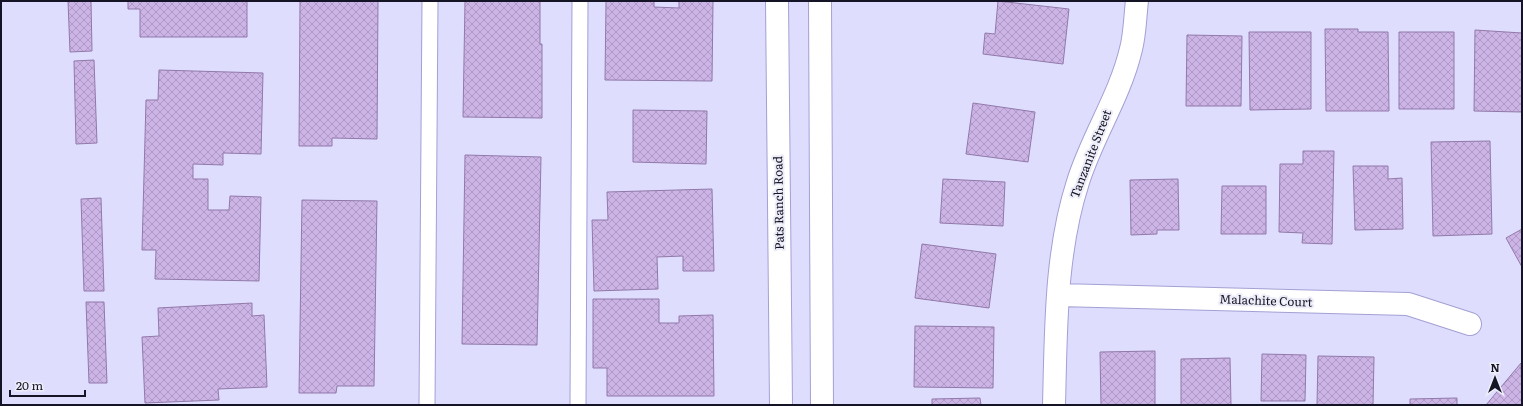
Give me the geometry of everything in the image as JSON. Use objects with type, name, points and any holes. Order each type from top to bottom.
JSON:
[{"type":"street","name":"Pats Ranch Road","points":[[777,1],[781,405]]},
{"type":"street","points":[[820,1],[822,405]]},
{"type":"street","name":"Tanzanite Street","points":[[1054,405],[1059,295],[1066,227],[1078,181],[1120,82],[1131,49],[1137,1]]},
{"type":"street","name":"Malachite Court","points":[[1059,295],[1408,304],[1470,324]]},
{"type":"lane","points":[[427,405],[430,1]]},
{"type":"lane","points":[[578,405],[580,1]]},
{"type":"building","points":[[68,1],[91,1],[92,51],[70,52]]},
{"type":"building","points":[[128,1],[247,1],[247,37],[140,37],[140,9],[128,9]]},
{"type":"building","points":[[300,1],[378,1],[377,139],[332,138],[332,146],[299,146]]},
{"type":"building","points":[[465,1],[540,1],[540,44],[542,44],[542,118],[463,117]]},
{"type":"building","points":[[606,1],[654,1],[654,7],[679,8],[679,1],[713,1],[712,81],[605,80]]},
{"type":"building","points":[[998,1],[1069,9],[1063,64],[983,54],[985,33],[995,34]]},
{"type":"building","points":[[1325,29],[1358,29],[1358,32],[1388,32],[1389,111],[1326,111]]},
{"type":"building","points":[[1475,30],[1522,33],[1522,112],[1474,111]]},
{"type":"building","points":[[1249,32],[1311,32],[1311,109],[1250,110]]},
{"type":"building","points":[[1399,32],[1454,32],[1454,109],[1399,109]]},
{"type":"building","points":[[1187,35],[1242,36],[1241,106],[1186,106]]},
{"type":"building","points":[[94,60],[97,143],[76,144],[74,61]]},
{"type":"building","points":[[159,70],[263,73],[261,154],[223,153],[223,165],[193,164],[193,179],[208,179],[208,210],[229,210],[230,196],[261,197],[259,281],[155,279],[156,250],[142,250],[146,100],[158,100]]},
{"type":"building","points":[[973,103],[1035,112],[1028,162],[966,154]]},
{"type":"building","points":[[633,110],[707,111],[706,164],[633,162]]},
{"type":"building","points":[[1490,141],[1492,234],[1433,236],[1431,142]]},
{"type":"building","points":[[1303,151],[1334,151],[1332,244],[1302,243],[1303,233],[1279,232],[1280,164],[1303,164]]},
{"type":"building","points":[[465,155],[541,157],[537,345],[462,344]]},
{"type":"building","points":[[1353,166],[1388,166],[1388,179],[1402,178],[1403,229],[1355,230]]},
{"type":"building","points":[[943,179],[1005,182],[1003,226],[940,223]]},
{"type":"building","points":[[1178,179],[1179,230],[1157,230],[1157,234],[1131,235],[1130,180]]},
{"type":"building","points":[[1222,186],[1266,186],[1266,234],[1221,234]]},
{"type":"building","points":[[712,189],[714,271],[683,271],[683,256],[657,257],[658,289],[594,291],[592,220],[608,220],[607,192]]},
{"type":"building","points":[[101,198],[104,291],[84,291],[81,199]]},
{"type":"building","points":[[302,200],[377,201],[374,386],[337,386],[336,393],[299,393]]},
{"type":"building","points":[[1522,229],[1522,267],[1506,238]]},
{"type":"building","points":[[922,244],[996,254],[989,308],[915,298]]},
{"type":"building","points":[[593,299],[659,299],[659,323],[679,323],[679,316],[713,315],[714,396],[607,396],[607,368],[593,368]]},
{"type":"building","points":[[86,302],[104,302],[107,383],[89,383]]},
{"type":"building","points":[[252,303],[252,316],[264,315],[267,387],[218,389],[219,400],[145,403],[142,337],[159,336],[158,308]]},
{"type":"building","points":[[915,326],[994,327],[993,388],[914,387]]},
{"type":"building","points":[[1155,351],[1155,405],[1101,405],[1100,352]]},
{"type":"building","points":[[1262,354],[1306,355],[1305,401],[1261,401]]},
{"type":"building","points":[[1318,356],[1374,357],[1373,405],[1317,405]]},
{"type":"building","points":[[1230,358],[1231,405],[1181,405],[1181,359]]},
{"type":"building","points":[[1521,363],[1522,405],[1486,405]]},
{"type":"building","points":[[980,398],[981,405],[932,405],[932,399]]},
{"type":"building","points":[[1457,398],[1457,405],[1410,405],[1410,399]]}]
